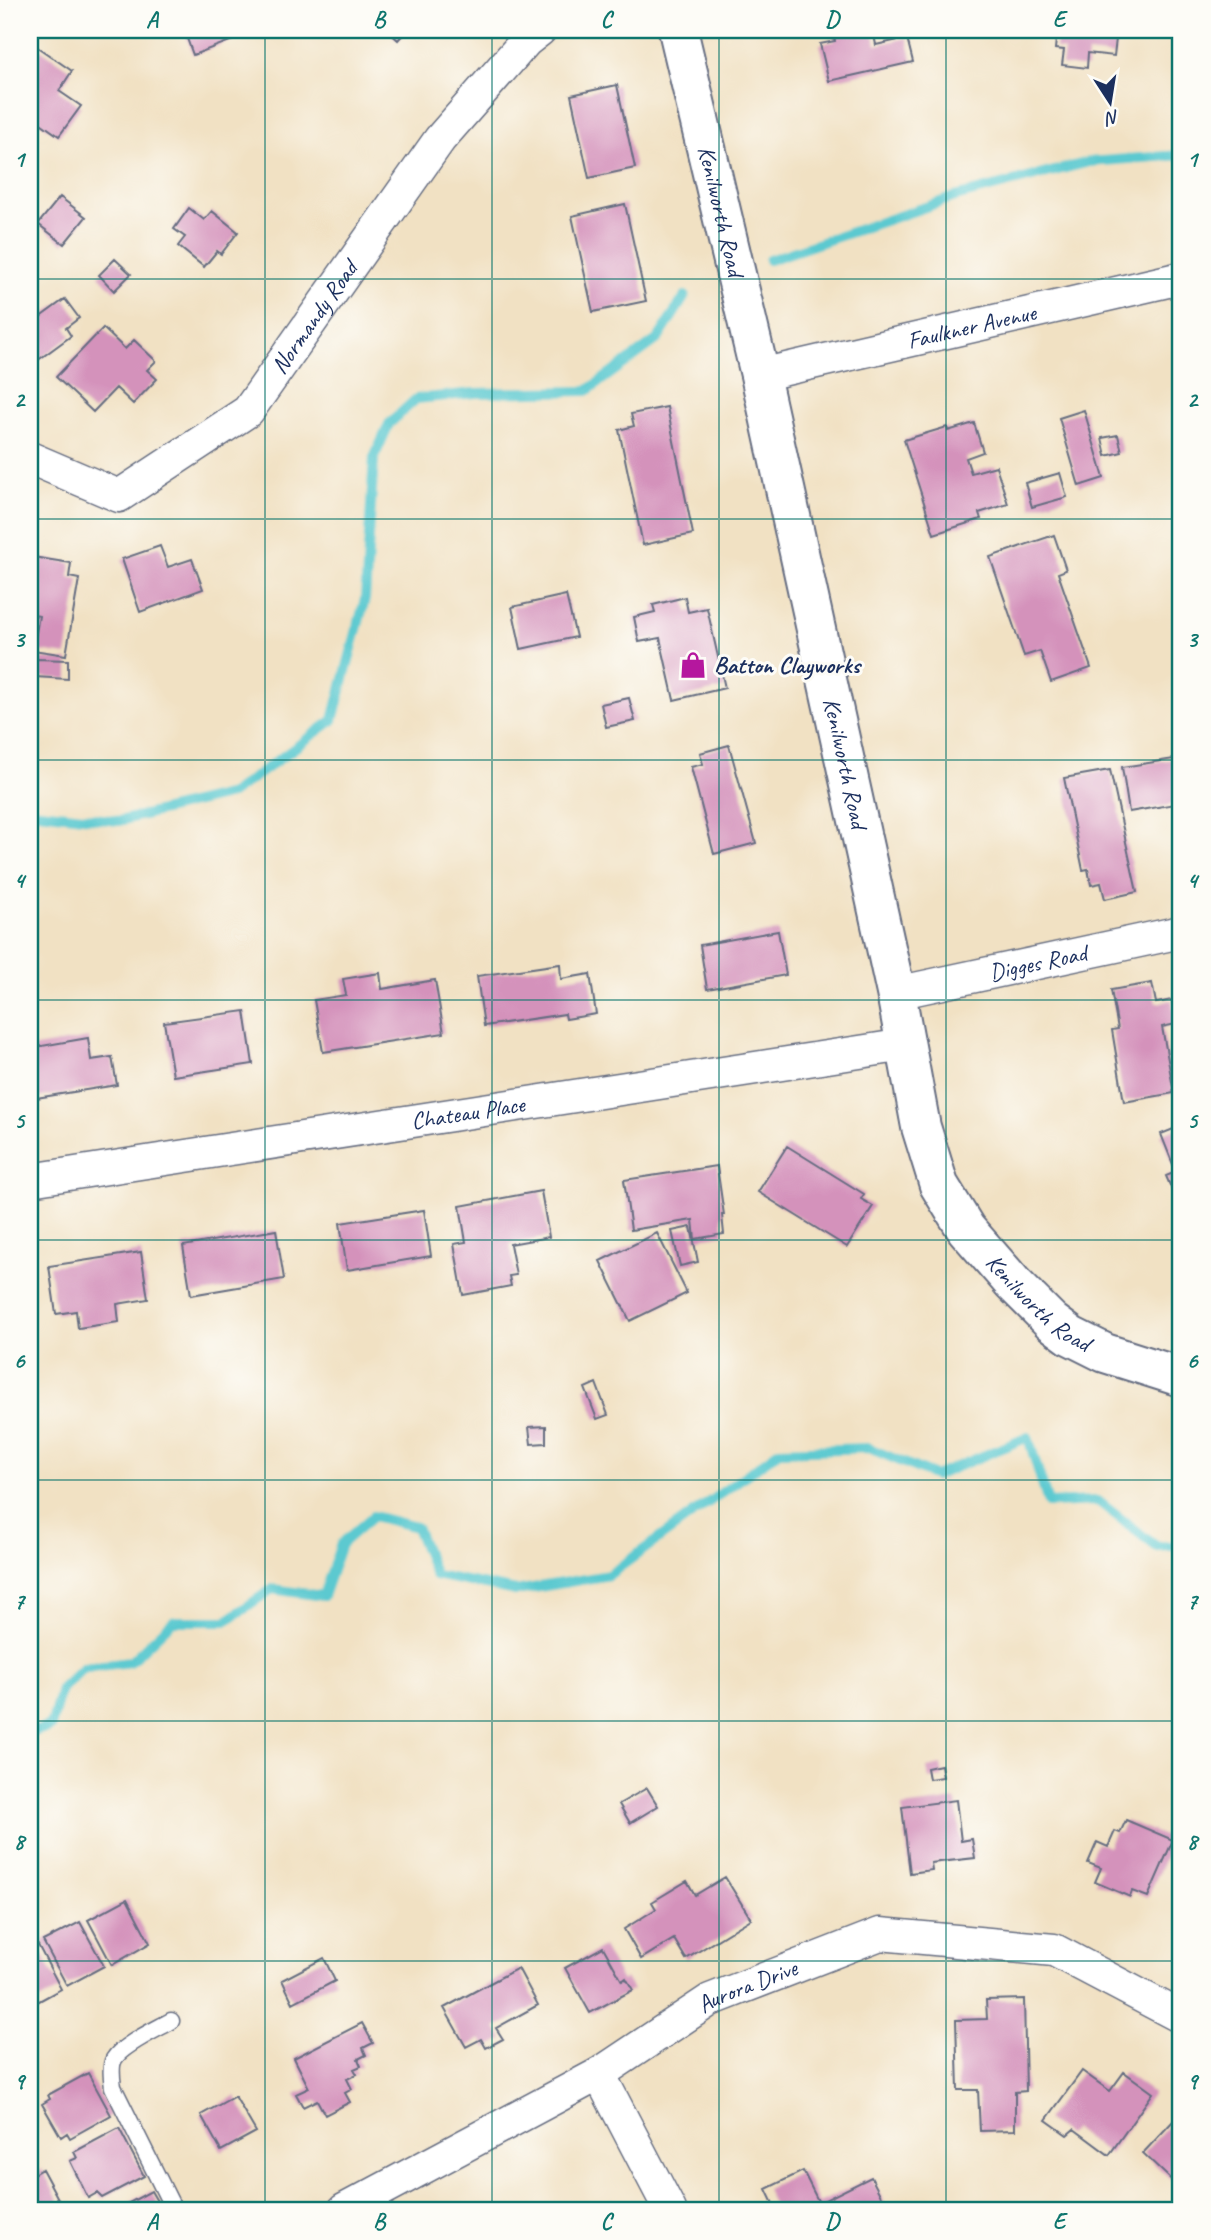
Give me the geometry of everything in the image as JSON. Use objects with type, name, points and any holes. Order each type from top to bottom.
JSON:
[{"type":"street","name":"Normandy Road","points":[[30,458],[119,496],[248,411],[440,139],[526,41],[540,30]]},
{"type":"street","name":"Kenilworth Road","points":[[678,30],[760,375],[896,993],[921,1127],[933,1165],[949,1205],[966,1230],[1052,1322],[1071,1336],[1105,1353],[1181,1377]]},
{"type":"street","name":"Faulkner Avenue","points":[[760,375],[1181,278]]},
{"type":"street","name":"Digges Road","points":[[896,993],[1181,932]]},
{"type":"street","name":"Chateau Place","points":[[30,1180],[905,1045]]},
{"type":"street","name":"Aurora Drive","points":[[344,2210],[599,2074],[710,2000],[880,1934],[1054,1950],[1181,2017]]},
{"type":"street","points":[[599,2074],[670,2210]]},
{"type":"lane","points":[[171,2021],[124,2049],[113,2060],[111,2075],[113,2087],[174,2210]]},
{"type":"building","points":[[184,30],[229,30],[233,40],[193,55]]},
{"type":"building","points":[[387,30],[407,30],[398,40]]},
{"type":"building","points":[[833,30],[873,30],[876,45],[907,38],[913,62],[829,81],[820,44],[835,41]]},
{"type":"building","points":[[1057,30],[1117,30],[1114,56],[1088,53],[1087,68],[1062,65],[1064,50],[1055,49]]},
{"type":"building","points":[[30,42],[72,71],[59,91],[81,106],[59,136],[39,122],[30,135]]},
{"type":"building","points":[[617,85],[635,168],[589,178],[571,95]]},
{"type":"building","points":[[60,197],[86,217],[64,244],[38,224]]},
{"type":"building","points":[[625,204],[646,301],[593,312],[572,216]]},
{"type":"building","points":[[189,208],[204,220],[212,211],[238,232],[221,254],[217,251],[204,267],[178,246],[185,237],[174,229]]},
{"type":"building","points":[[115,259],[131,274],[114,291],[99,275]]},
{"type":"building","points":[[65,299],[79,318],[66,328],[71,336],[30,366],[30,319],[32,323]]},
{"type":"building","points":[[103,328],[125,349],[134,340],[156,361],[147,370],[157,379],[133,404],[116,388],[93,412],[56,377]]},
{"type":"building","points":[[667,407],[693,534],[643,545],[619,430],[634,426],[631,414]]},
{"type":"building","points":[[1084,410],[1104,478],[1079,486],[1059,418]]},
{"type":"building","points":[[974,423],[983,452],[966,458],[971,473],[996,466],[1008,504],[979,513],[981,519],[934,534],[904,440],[947,427],[948,431]]},
{"type":"building","points":[[1118,435],[1122,452],[1106,456],[1102,438]]},
{"type":"building","points":[[1060,473],[1067,497],[1032,507],[1025,483]]},
{"type":"building","points":[[1054,535],[1066,570],[1058,573],[1091,668],[1051,682],[1040,651],[1024,656],[990,557]]},
{"type":"building","points":[[160,546],[168,567],[192,559],[203,589],[140,612],[122,559]]},
{"type":"building","points":[[33,557],[71,563],[69,577],[79,579],[66,655],[33,650],[39,616],[30,614]]},
{"type":"building","points":[[566,595],[576,637],[521,649],[512,607]]},
{"type":"building","name":"Batton Clayworks","points":[[685,597],[688,612],[707,608],[725,688],[674,700],[660,638],[639,642],[634,617],[655,612],[653,605]]},
{"type":"building","points":[[35,659],[68,660],[68,679],[35,677]]},
{"type":"building","points":[[629,698],[635,721],[606,727],[601,704]]},
{"type":"building","points":[[729,745],[756,843],[714,854],[691,767],[703,764],[700,753]]},
{"type":"building","points":[[1181,758],[1181,803],[1129,812],[1122,767]]},
{"type":"building","points":[[1110,770],[1137,892],[1105,899],[1101,883],[1091,885],[1088,869],[1083,870],[1064,778]]},
{"type":"building","points":[[778,931],[786,975],[707,989],[700,945]]},
{"type":"building","points":[[560,964],[561,979],[590,974],[596,1014],[566,1019],[565,1014],[484,1026],[477,976]]},
{"type":"building","points":[[380,973],[382,989],[435,980],[444,1033],[323,1052],[314,1000],[346,995],[343,979]]},
{"type":"building","points":[[1152,983],[1156,1003],[1172,1000],[1176,1024],[1162,1027],[1174,1093],[1124,1102],[1112,1030],[1118,1029],[1111,990]]},
{"type":"building","points":[[245,1011],[253,1064],[173,1076],[164,1022]]},
{"type":"building","points":[[88,1038],[91,1060],[112,1057],[117,1085],[30,1099],[30,1048]]},
{"type":"building","points":[[1181,1126],[1181,1211],[1166,1176],[1176,1172],[1161,1134]]},
{"type":"building","points":[[787,1146],[864,1194],[861,1199],[873,1206],[847,1247],[758,1192]]},
{"type":"building","points":[[717,1166],[724,1234],[695,1239],[693,1220],[631,1230],[624,1180]]},
{"type":"building","points":[[541,1191],[549,1237],[510,1244],[516,1275],[509,1276],[511,1286],[463,1295],[454,1244],[466,1242],[460,1206]]},
{"type":"building","points":[[424,1210],[431,1256],[347,1270],[340,1223]]},
{"type":"building","points":[[691,1227],[698,1262],[680,1266],[672,1231]]},
{"type":"building","points":[[276,1230],[284,1279],[191,1295],[183,1246]]},
{"type":"building","points":[[657,1233],[687,1293],[630,1321],[600,1261]]},
{"type":"building","points":[[141,1252],[148,1299],[117,1304],[119,1322],[78,1328],[76,1311],[56,1314],[49,1266]]},
{"type":"building","points":[[596,1383],[608,1415],[597,1419],[585,1388]]},
{"type":"building","points":[[546,1426],[546,1443],[531,1444],[529,1427]]},
{"type":"building","points":[[941,1765],[943,1777],[929,1779],[927,1768]]},
{"type":"building","points":[[647,1788],[658,1806],[630,1823],[619,1804]]},
{"type":"building","points":[[956,1800],[961,1841],[972,1839],[975,1858],[931,1863],[932,1870],[910,1873],[902,1807]]},
{"type":"building","points":[[1126,1820],[1173,1840],[1148,1897],[1132,1891],[1130,1897],[1095,1882],[1101,1868],[1088,1863],[1097,1842],[1108,1847],[1115,1831],[1120,1833]]},
{"type":"building","points":[[725,1877],[751,1919],[686,1959],[674,1939],[641,1959],[624,1929],[656,1909],[652,1902],[687,1881],[695,1895]]},
{"type":"building","points":[[127,1899],[150,1943],[112,1965],[88,1920]]},
{"type":"building","points":[[80,1922],[104,1966],[67,1986],[43,1941]]},
{"type":"building","points":[[38,1945],[61,1989],[30,2006],[30,1949]]},
{"type":"building","points":[[603,1947],[622,1981],[626,1978],[633,1990],[590,2013],[565,1968]]},
{"type":"building","points":[[324,1958],[335,1981],[293,2003],[282,1980]]},
{"type":"building","points":[[518,1968],[538,2005],[496,2028],[503,2039],[486,2048],[481,2039],[466,2047],[444,2008]]},
{"type":"building","points":[[1024,1999],[1026,2091],[1015,2092],[1015,2130],[980,2131],[978,2090],[958,2090],[956,2020],[987,2019],[986,2000]]},
{"type":"building","points":[[362,2023],[373,2043],[363,2048],[366,2055],[358,2059],[361,2066],[354,2069],[357,2074],[347,2079],[352,2089],[345,2093],[350,2102],[325,2115],[317,2100],[303,2107],[296,2094],[309,2088],[294,2058]]},
{"type":"building","points":[[1082,2071],[1110,2091],[1124,2072],[1153,2093],[1109,2155],[1074,2129],[1067,2135],[1046,2120]]},
{"type":"building","points":[[88,2073],[111,2115],[70,2138],[67,2133],[61,2137],[42,2104],[50,2099],[48,2095]]},
{"type":"building","points":[[235,2096],[256,2132],[221,2151],[201,2115]]},
{"type":"building","points":[[1175,2119],[1181,2125],[1181,2189],[1143,2153]]},
{"type":"building","points":[[119,2128],[144,2176],[102,2198],[97,2193],[88,2198],[70,2161],[77,2158],[74,2152]]},
{"type":"building","points":[[42,2169],[62,2206],[53,2210],[30,2210],[30,2176]]},
{"type":"building","points":[[803,2171],[819,2203],[871,2177],[887,2208],[776,2210],[766,2189]]},
{"type":"building","points":[[151,2191],[162,2210],[116,2210]]},
{"type":"waterway","points":[[769,260],[955,197],[1089,162],[1181,155]]},
{"type":"waterway","points":[[30,811],[119,821],[231,794],[333,720],[365,599],[374,458],[389,424],[416,399],[475,393],[587,391],[658,339],[685,296]]},
{"type":"waterway","points":[[30,1733],[51,1726],[61,1689],[83,1668],[130,1662],[173,1621],[226,1621],[272,1589],[323,1596],[341,1544],[373,1516],[416,1527],[435,1575],[516,1591],[609,1575],[779,1451],[869,1448],[935,1476],[1028,1437],[1048,1503],[1098,1501],[1157,1547],[1181,1545]]},
{"type":"place","name":"Batton Clayworks","points":[[693,665]]}]
